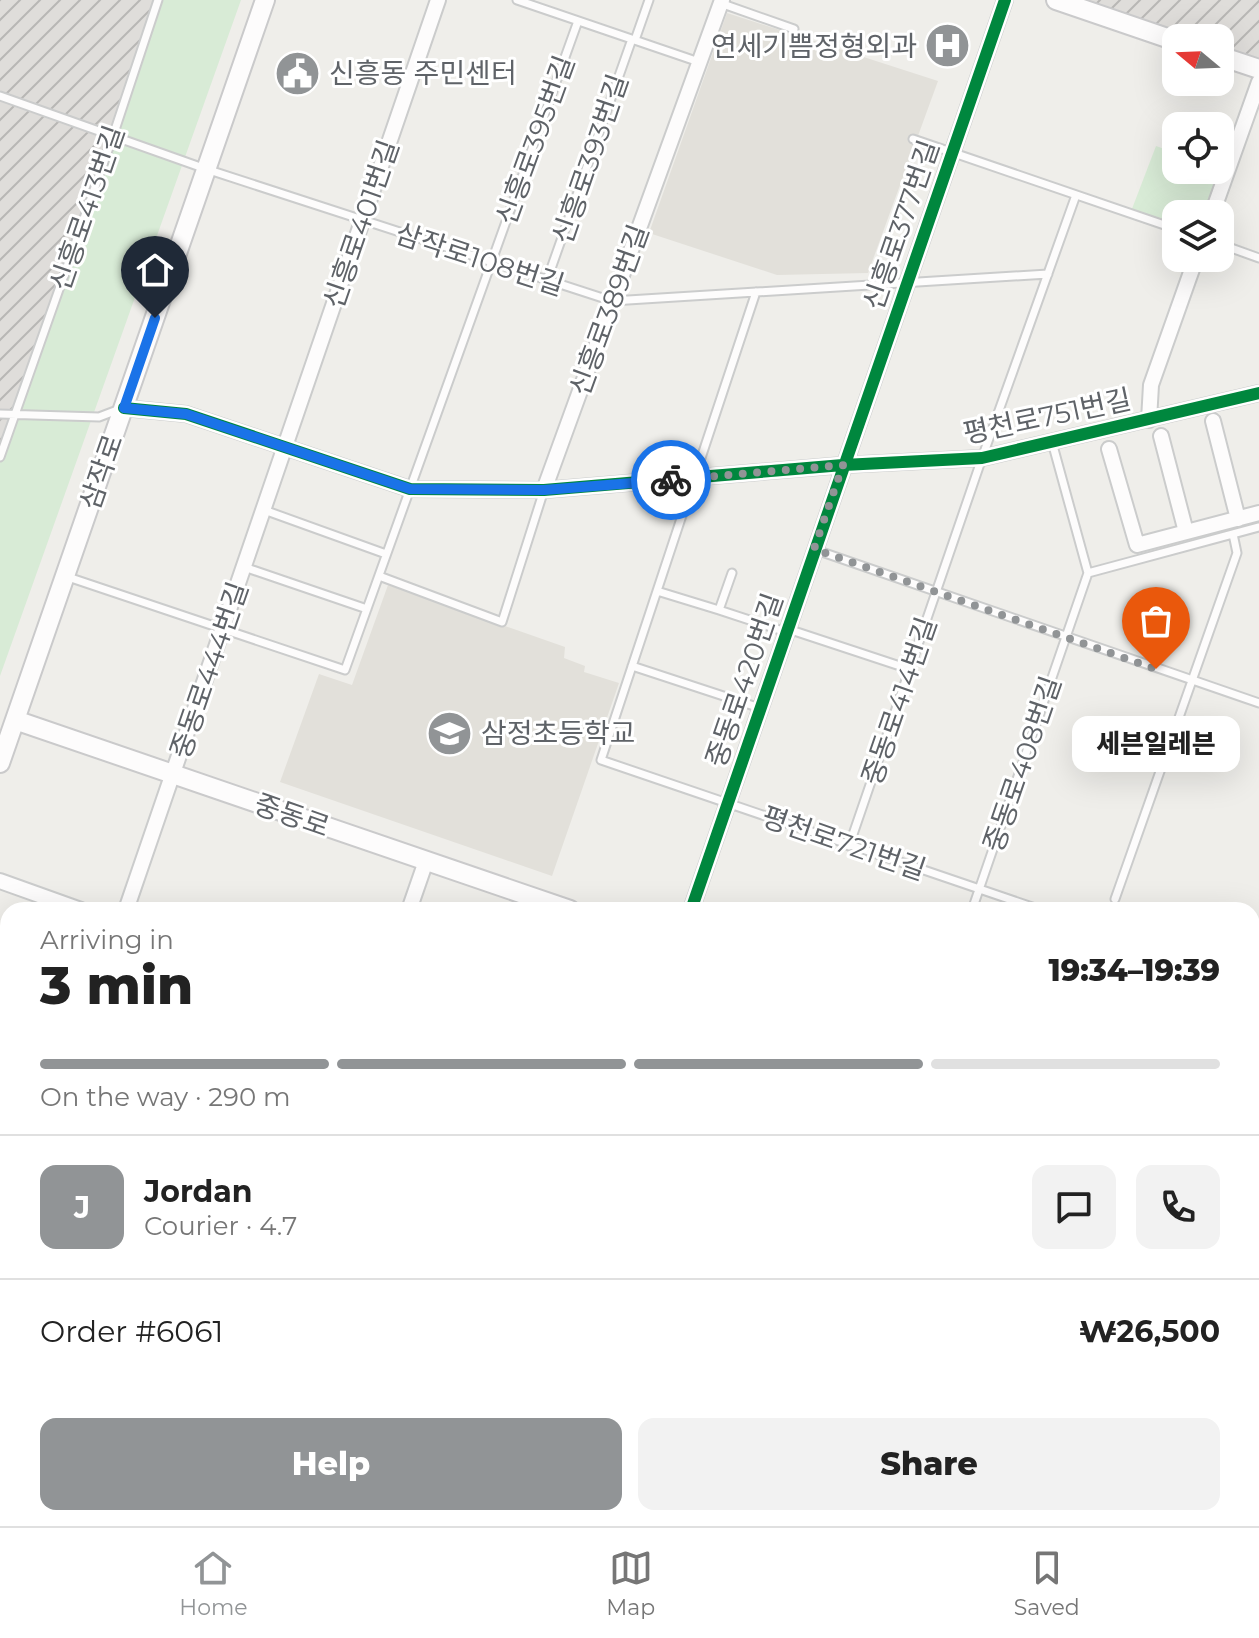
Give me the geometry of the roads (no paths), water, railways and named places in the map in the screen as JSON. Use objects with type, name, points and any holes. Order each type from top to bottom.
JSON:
[{"type":"street","name":"삼작로","points":[[0,763],[7,718],[65,576],[265,0]]},
{"type":"street","name":"신흥로401번길","points":[[285,447],[438,0]]},
{"type":"street","name":"신흥로377번길","points":[[843,465],[1005,0]]},
{"type":"street","points":[[1056,0],[1162,36]]},
{"type":"street","name":"신흥로389번길","points":[[544,490],[721,2]]},
{"type":"street","points":[[1234,61],[1259,69]]},
{"type":"street","points":[[1217,200],[1259,82]]},
{"type":"street","points":[[1149,420],[1151,385],[1191,272]]},
{"type":"street","name":"평천로751번길","points":[[124,408],[186,414],[410,489],[544,490],[843,465],[982,458],[1259,393]]},
{"type":"street","points":[[1213,421],[1238,519]]},
{"type":"street","points":[[1161,436],[1186,532]]},
{"type":"street","name":"중동로444번길","points":[[129,902],[285,447]]},
{"type":"street","points":[[1109,449],[1137,545],[1259,513]]},
{"type":"street","name":"중동로420번길","points":[[694,902],[843,465]]},
{"type":"street","name":"중동로","points":[[7,718],[546,902]]},
{"type":"street","points":[[412,902],[426,861]]},
{"type":"street","points":[[0,881],[59,902]]},
{"type":"lane","name":"신흥로413번길","points":[[0,457],[158,0]]},
{"type":"lane","points":[[517,0],[699,62]]},
{"type":"lane","name":"신흥로393번길","points":[[547,280],[649,0]]},
{"type":"lane","points":[[721,2],[794,29]]},
{"type":"lane","name":"신흥로395번길","points":[[223,629],[345,670],[578,21]]},
{"type":"lane","name":"삼작로108번길","points":[[0,96],[206,169],[612,301],[1048,274]]},
{"type":"lane","points":[[913,139],[1162,224]]},
{"type":"lane","name":"중동로414번길","points":[[849,846],[1076,195]]},
{"type":"lane","points":[[1234,249],[1259,258]]},
{"type":"lane","points":[[632,666],[756,292]]},
{"type":"lane","points":[[0,414],[99,417],[124,408]]},
{"type":"lane","name":"평천로751번길","points":[[1052,442],[1088,573]]},
{"type":"lane","name":"신흥로389번길","points":[[379,576],[502,622],[544,490]]},
{"type":"lane","points":[[264,510],[386,554]]},
{"type":"lane","points":[[1088,573],[1259,527]]},
{"type":"lane","points":[[1115,899],[1237,553],[1233,534]]},
{"type":"lane","points":[[814,549],[1259,703]]},
{"type":"lane","name":"중동로444번길","points":[[244,567],[367,609]]},
{"type":"lane","points":[[719,610],[732,573]]},
{"type":"lane","name":"중동로408번길","points":[[975,902],[1088,573]]},
{"type":"lane","points":[[65,576],[223,629]]},
{"type":"lane","name":"중동로420번길","points":[[657,591],[909,669]]},
{"type":"lane","name":"중동로420번길","points":[[632,666],[760,708]]},
{"type":"lane","name":"평천로721번길","points":[[632,666],[601,760],[1017,902]]},
{"type":"place","name":"연세기쁨정형외과","points":[[948,46]]},
{"type":"place","name":"신흥동 주민센터","points":[[298,73]]},
{"type":"place","name":"세븐일레븐","points":[[1156,669]]},
{"type":"place","name":"삼정초등학교","points":[[450,733]]}]
